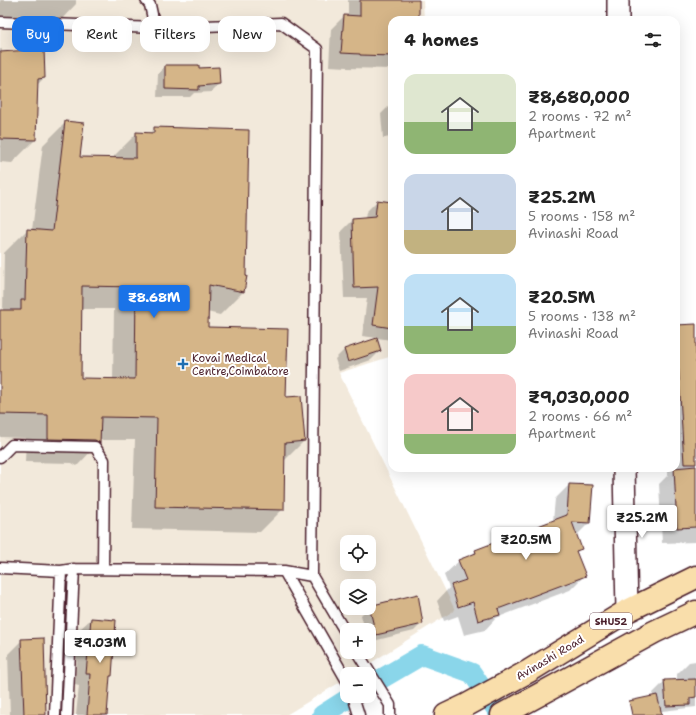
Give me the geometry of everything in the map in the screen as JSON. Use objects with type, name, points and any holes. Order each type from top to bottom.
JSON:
[{"type":"main road","name":"Avinashi Road","points":[[446,715],[529,671],[627,611],[696,578]]},
{"type":"main road","name":"SHU52","points":[[502,715],[654,632],[696,612]]},
{"type":"street","points":[[618,0],[618,16]]},
{"type":"street","points":[[624,472],[627,611]]},
{"type":"lane","points":[[146,0],[150,5],[152,16]]},
{"type":"lane","points":[[0,22],[140,27]]},
{"type":"lane","points":[[210,26],[281,23],[317,49],[312,576],[340,623]]},
{"type":"lane","points":[[0,457],[12,445],[95,447],[104,460],[103,570]]},
{"type":"lane","points":[[0,568],[62,571],[74,569],[284,571],[312,576]]},
{"type":"lane","points":[[67,715],[74,569]]},
{"type":"lane","points":[[55,715],[62,571]]},
{"type":"lane","points":[[284,571],[340,669]]},
{"type":"lane","points":[[376,685],[390,710]]},
{"type":"lane","points":[[355,703],[359,715]]},
{"type":"shaded area","name":"Kovai Medical Centre,Coimbatore","points":[[0,0],[423,0],[424,16],[388,16],[388,357],[339,373],[455,610],[364,667],[340,667],[340,682],[286,715],[0,715]]},
{"type":"building","points":[[360,0],[419,0],[419,16],[388,16],[388,56],[341,53],[344,15],[360,16]]},
{"type":"building","points":[[0,52],[44,52],[45,78],[38,79],[36,140],[0,139]]},
{"type":"building","points":[[165,65],[199,65],[199,68],[219,67],[220,84],[199,86],[199,90],[165,89]]},
{"type":"building","points":[[65,121],[84,123],[80,157],[136,158],[136,132],[154,133],[154,127],[249,130],[247,276],[244,292],[209,285],[208,327],[288,329],[286,397],[301,396],[305,441],[285,443],[284,510],[155,507],[157,418],[101,417],[100,443],[95,440],[48,439],[48,415],[0,414],[0,310],[21,310],[21,300],[25,300],[27,229],[52,231]],"holes":[[[82,286],[136,287],[135,379],[81,378]]]},
{"type":"building","points":[[377,200],[388,201],[388,327],[373,325],[378,287],[354,288],[352,219],[375,217]]},
{"type":"building","points":[[696,324],[696,464],[684,464],[680,394],[680,325]]},
{"type":"building","points":[[377,338],[381,351],[348,362],[344,349]]},
{"type":"building","points":[[696,466],[696,527],[677,528],[674,472],[680,472],[680,467]]},
{"type":"building","points":[[569,484],[593,485],[590,523],[572,522],[582,549],[576,551],[586,576],[498,609],[500,615],[478,621],[473,602],[458,607],[451,585],[466,580],[458,560],[476,553],[475,550],[567,515]]},
{"type":"building","points":[[418,594],[423,624],[376,635],[376,623],[373,623],[371,615],[376,615],[376,604]]},
{"type":"building","points":[[91,618],[116,620],[112,676],[110,676],[107,715],[87,715],[90,674],[86,674]]},
{"type":"building","points":[[44,638],[46,715],[24,715],[21,639]]},
{"type":"building","points":[[696,679],[696,697],[690,698],[690,705],[666,706],[664,680]]},
{"type":"building","points":[[657,695],[662,715],[632,715],[629,701]]},
{"type":"waterway","points":[[376,682],[422,655],[472,673],[500,715]]},
{"type":"waterway","points":[[322,715],[341,703]]},
{"type":"place","name":"Kovai Medical Centre,Coimbatore","points":[[183,364]]}]
